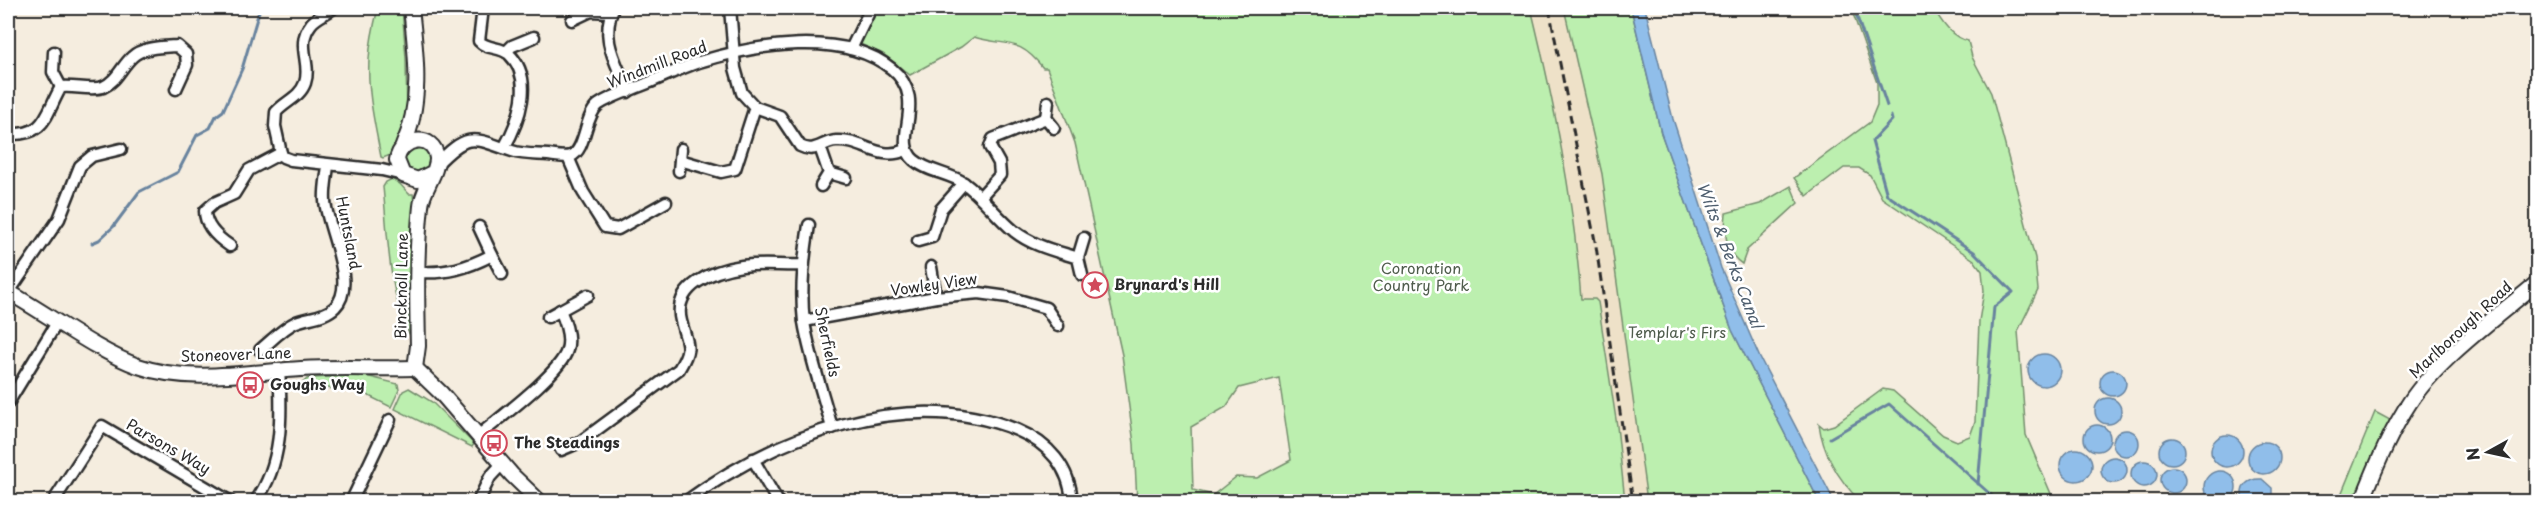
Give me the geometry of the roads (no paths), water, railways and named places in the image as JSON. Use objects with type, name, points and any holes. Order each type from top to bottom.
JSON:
[{"type":"street","points":[[333,8],[311,24],[306,32],[303,51],[307,76],[301,91],[276,112],[275,126],[281,153],[291,160],[382,170],[421,180],[456,145]]},
{"type":"street","points":[[411,8],[416,55],[415,115],[418,130],[436,154],[434,168]]},
{"type":"street","points":[[483,8],[479,40],[486,47],[506,52],[517,67],[523,89],[514,129],[504,148]]},
{"type":"street","points":[[730,8],[736,76],[742,93],[755,107],[780,116],[800,146],[808,150],[836,141],[888,155],[906,150],[918,164],[947,174],[964,183],[981,196],[1013,231],[1026,240],[1078,258]]},
{"type":"street","points":[[851,49],[871,8]]},
{"type":"street","points":[[572,20],[591,11],[612,10],[608,39],[628,92]]},
{"type":"street","points":[[506,52],[512,46],[534,37]]},
{"type":"street","name":"Windmill Road","points":[[568,157],[578,150],[589,118],[596,108],[628,92],[698,62],[734,54],[801,45],[827,45],[851,49],[885,64],[896,74],[903,85],[910,109],[905,138],[906,150]]},
{"type":"street","points":[[61,87],[79,86],[91,89],[104,86],[111,82],[137,53],[177,46],[188,59],[176,89]]},
{"type":"street","points":[[54,52],[53,72],[61,87]]},
{"type":"street","points":[[8,134],[24,134],[40,126],[47,117],[61,87]]},
{"type":"street","points":[[1048,102],[1046,118],[1054,128]]},
{"type":"street","points":[[680,160],[721,172],[735,169],[755,107]]},
{"type":"street","points":[[406,177],[398,167],[400,151],[415,115]]},
{"type":"street","points":[[981,196],[1000,175],[999,163],[990,147],[993,139],[1046,118]]},
{"type":"street","points":[[382,170],[413,141],[456,145],[470,140],[483,140],[521,153],[568,157],[583,192],[605,227],[618,229],[666,202]]},
{"type":"street","points":[[820,147],[829,173]]},
{"type":"street","points":[[8,292],[59,219],[80,166],[92,156],[121,149]]},
{"type":"street","points":[[230,246],[213,231],[205,218],[206,211],[238,190],[249,170],[281,153]]},
{"type":"street","name":"Huntsland","points":[[260,350],[290,325],[331,311],[342,296],[338,246],[325,203],[328,165]]},
{"type":"street","name":"Bincknoll Lane","points":[[415,368],[418,346],[421,204],[434,168]]},
{"type":"street","points":[[829,173],[846,178]]},
{"type":"street","points":[[821,186],[829,173]]},
{"type":"street","name":"Bincknoll Lane","points":[[406,177],[421,204]]},
{"type":"street","points":[[918,241],[935,241],[941,209],[964,183]]},
{"type":"street","name":"Sherfields","points":[[809,225],[803,265],[804,321],[808,345],[832,428]]},
{"type":"street","points":[[479,227],[502,274]]},
{"type":"street","points":[[1082,275],[1078,258],[1084,238]]},
{"type":"street","points":[[418,272],[447,273],[492,255]]},
{"type":"street","points":[[561,450],[580,442],[679,369],[689,346],[681,321],[680,309],[684,294],[693,284],[719,272],[741,266],[803,265]]},
{"type":"street","points":[[932,267],[936,297]]},
{"type":"street","name":"Marlborough Road","points":[[2362,501],[2399,421],[2420,389],[2447,360],[2538,282]]},
{"type":"street","name":"Stoneover Lane","points":[[8,292],[126,361],[156,371],[198,375],[359,367],[415,368]]},
{"type":"street","name":"Vowley View","points":[[804,321],[971,292],[1008,297],[1046,308],[1058,326]]},
{"type":"street","points":[[548,317],[588,295]]},
{"type":"street","points":[[477,437],[543,381],[563,358],[568,342],[567,329],[560,310]]},
{"type":"street","points":[[8,403],[58,321]]},
{"type":"street","points":[[415,368],[441,393],[502,464],[540,501]]},
{"type":"street","points":[[255,501],[272,465],[281,430],[279,370]]},
{"type":"street","points":[[685,501],[753,459],[796,440],[832,428],[894,415],[929,414],[973,418],[1004,425],[1029,435],[1049,449],[1066,474],[1072,501]]},
{"type":"street","points":[[351,501],[390,420]]},
{"type":"street","name":"Parsons Way","points":[[55,499],[102,426],[231,501]]},
{"type":"street","points":[[753,459],[778,501]]},
{"type":"street","points":[[478,501],[490,477],[502,464]]},
{"type":"water","points":[[1631,8],[1645,8],[1673,119],[1721,268],[1760,358],[1834,501],[1819,501],[1732,330],[1661,133]]},
{"type":"water","points":[[2044,354],[2055,359],[2060,370],[2055,381],[2044,386],[2033,381],[2028,370],[2033,359]]},
{"type":"water","points":[[2113,370],[2122,374],[2126,383],[2122,392],[2113,396],[2104,392],[2100,383],[2104,374]]},
{"type":"water","points":[[2108,398],[2117,402],[2121,411],[2117,420],[2108,424],[2099,420],[2095,411],[2099,402]]},
{"type":"water","points":[[2097,425],[2106,429],[2110,438],[2106,447],[2097,451],[2088,447],[2084,438],[2088,429]]},
{"type":"water","points":[[2126,430],[2135,434],[2139,443],[2135,452],[2126,456],[2117,452],[2113,443],[2117,434]]},
{"type":"water","points":[[2227,435],[2238,440],[2243,451],[2238,462],[2227,467],[2216,462],[2211,451],[2216,440]]},
{"type":"water","points":[[2172,438],[2181,442],[2185,451],[2181,460],[2172,464],[2163,460],[2159,451],[2163,442]]},
{"type":"water","points":[[2264,442],[2275,447],[2280,458],[2275,469],[2264,474],[2253,469],[2248,458],[2253,447]]},
{"type":"water","points":[[2076,449],[2087,454],[2092,465],[2087,476],[2076,481],[2065,476],[2060,465],[2065,454]]},
{"type":"water","points":[[2114,457],[2123,461],[2127,470],[2123,479],[2114,483],[2105,479],[2101,470],[2105,461]]},
{"type":"water","points":[[2144,461],[2153,465],[2157,474],[2153,483],[2144,487],[2135,483],[2131,474],[2135,465]]},
{"type":"water","points":[[2173,467],[2182,471],[2186,480],[2182,489],[2173,493],[2164,489],[2160,480],[2164,471]]},
{"type":"water","points":[[2220,471],[2231,476],[2236,487],[2231,498],[2220,503],[2209,498],[2204,487],[2209,476]]},
{"type":"water","points":[[2262,479],[2272,488],[2272,501],[2243,501],[2242,492],[2245,484],[2252,480]]},
{"type":"waterway","points":[[92,243],[99,240],[113,227],[139,192],[178,172],[197,135],[210,128],[216,116],[223,111],[242,69],[260,8]]},
{"type":"waterway","points":[[1854,8],[1887,106]]},
{"type":"waterway","points":[[1891,116],[1892,120],[1872,141],[1887,195],[1974,252],[2013,292],[1994,307],[1978,484]]},
{"type":"waterway","points":[[1830,438],[1889,404],[1999,502]]},
{"type":"railway","points":[[1549,8],[1596,246],[1633,502]]},
{"type":"place","name":"Brynard's Hill","points":[[1095,285]]},
{"type":"place","name":"Goughs Way","points":[[250,385]]},
{"type":"place","name":"The Steadings","points":[[494,443]]},
{"type":"water label","name":"Wilts & Berks Canal","points":[[1730,255]]},
{"type":"park label","name":"Coronation Country Park","points":[[1421,278]]},
{"type":"park label","name":"Templar's Firs","points":[[1677,333]]}]
